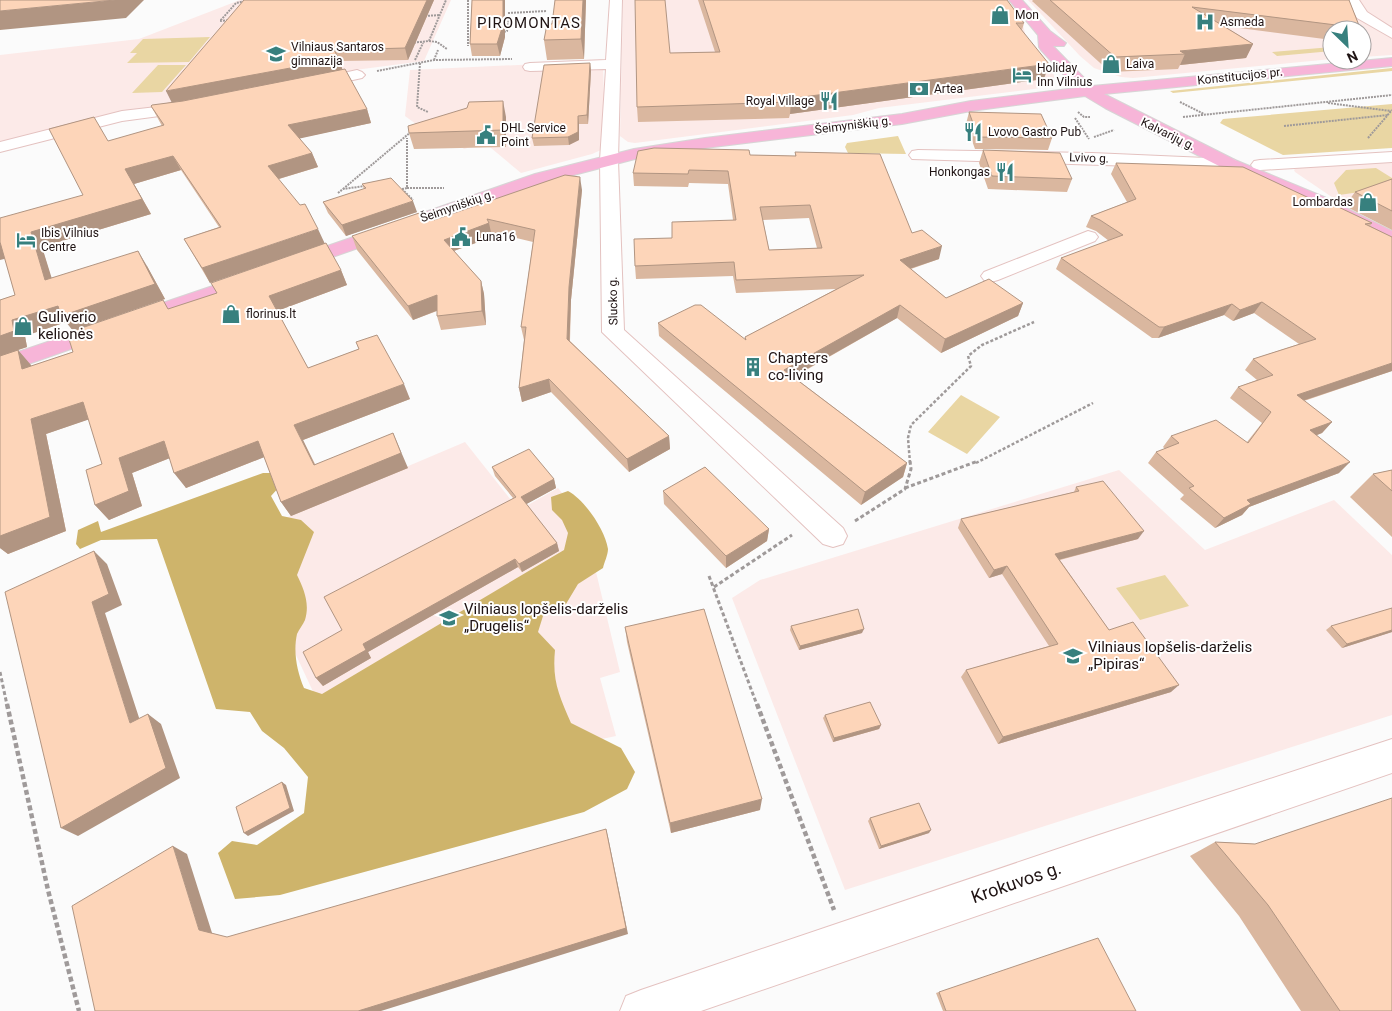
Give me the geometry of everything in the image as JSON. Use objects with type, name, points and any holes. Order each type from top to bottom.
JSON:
[{"type":"main road","name":"Kalvarijų g.","points":[[1015,0],[1045,34],[1071,53]]},
{"type":"main road","name":"Kalvarijų g.","points":[[1045,34],[1046,47],[1068,72],[1088,90],[1140,103],[1260,165],[1318,201]]},
{"type":"main road","name":"Konstitucijos pr.","points":[[1113,96],[1392,62]]},
{"type":"main road","name":"Kalvarijų g.","points":[[1096,75],[1113,96],[1143,122],[1229,164],[1318,201],[1392,239]]},
{"type":"main road","name":"Konstitucijos pr.","points":[[1268,89],[1356,80]]},
{"type":"main road","name":"Šeimyniškių g.","points":[[0,366],[517,185],[564,171],[609,160],[705,143],[902,118],[970,106],[1088,90]]},
{"type":"main road","name":"Šeimyniškių g.","points":[[902,118],[985,115],[1113,96]]},
{"type":"street","name":"Slucko g.","points":[[616,0],[609,160],[613,332],[824,528]]},
{"type":"street","points":[[1352,0],[1362,14],[1392,34]]},
{"type":"street","points":[[530,66],[612,64]]},
{"type":"street","points":[[301,86],[357,75]]},
{"type":"street","points":[[0,147],[122,116],[208,104]]},
{"type":"street","name":"Lvivo g.","points":[[918,155],[1092,158],[1229,164]]},
{"type":"street","points":[[1260,165],[1392,157]]},
{"type":"street","points":[[991,276],[1088,237]]},
{"type":"street","name":"Krokuvos g.","points":[[641,1011],[1392,756]]},
{"type":"path","points":[[429,42],[446,0]]},
{"type":"path","points":[[468,0],[468,46]]},
{"type":"path","points":[[234,1],[252,1]]},
{"type":"path","points":[[230,26],[235,20],[220,21],[239,2]]},
{"type":"path","points":[[508,13],[547,11]]},
{"type":"path","points":[[422,16],[440,16]]},
{"type":"path","points":[[498,33],[507,31],[509,17]]},
{"type":"path","points":[[404,43],[437,42],[447,48]]},
{"type":"path","points":[[415,60],[423,43]]},
{"type":"path","points":[[434,60],[438,50]]},
{"type":"path","points":[[357,75],[434,60],[512,59]]},
{"type":"path","points":[[420,63],[417,107],[428,112]]},
{"type":"path","points":[[1169,119],[1392,95]]},
{"type":"path","points":[[1321,102],[1392,111]]},
{"type":"path","points":[[1284,126],[1388,114]]},
{"type":"path","points":[[1084,117],[1091,118]]},
{"type":"path","points":[[1089,139],[1131,124],[1143,122]]},
{"type":"path","points":[[338,194],[407,138],[416,127]]},
{"type":"path","points":[[407,138],[407,188]]},
{"type":"path","points":[[395,184],[415,201]]},
{"type":"path","points":[[343,189],[372,185]]},
{"type":"path","points":[[402,190],[407,188],[448,188]]},
{"type":"path","points":[[905,489],[911,468],[908,438],[911,425],[971,366],[968,356],[982,345],[1034,322]]},
{"type":"path","points":[[714,587],[824,528],[905,489],[969,466],[1094,403]]},
{"type":"path","points":[[710,576],[846,941]]},
{"type":"path","points":[[0,672],[48,890],[79,1011]]},
{"type":"shaded area","name":"Vilniaus Santaros gimnazija","points":[[240,0],[451,0],[424,61],[355,70],[188,103],[130,110],[0,143],[0,55],[139,39]]},
{"type":"shaded area","points":[[623,0],[1001,0],[1023,25],[1026,37],[1054,75],[1054,80],[1044,87],[1034,89],[879,108],[853,115],[635,143],[628,142],[620,136]]},
{"type":"shaded area","points":[[1028,0],[1392,0],[1392,55],[1372,56],[1372,20],[1322,20],[1322,60],[1133,78],[1121,77],[1094,68],[1080,56]]},
{"type":"shaded area","points":[[210,37],[189,62],[127,63],[137,53],[130,53],[143,39]]},
{"type":"shaded area","points":[[1322,48],[1322,52],[1277,56],[1272,52]]},
{"type":"shaded area","points":[[603,61],[605,145],[601,150],[592,154],[521,173],[485,143],[464,149],[458,144],[431,135],[405,116],[410,70]]},
{"type":"shaded area","points":[[158,65],[186,65],[162,92],[132,93]]},
{"type":"shaded area","points":[[1392,68],[1392,71],[1173,93],[1170,91]]},
{"type":"shaded area","points":[[1392,104],[1392,148],[1283,155],[1220,123],[1223,119]]},
{"type":"shaded area","points":[[898,136],[906,154],[848,153],[845,147],[847,143]]},
{"type":"shaded area","points":[[1392,161],[1392,229],[1345,206],[1294,170],[1296,168]]},
{"type":"shaded area","points":[[1376,168],[1392,178],[1392,194],[1360,192],[1339,195],[1334,183],[1346,170]]},
{"type":"shaded area","points":[[961,395],[1000,417],[967,454],[928,432]]},
{"type":"shaded area","name":"Vilniaus lopšelis-darželis „Drugelis“","points":[[465,442],[519,510],[558,488],[604,546],[596,572],[620,672],[600,678],[616,736],[359,790],[281,623],[262,528]]},
{"type":"shaded area","name":"Vilniaus lopšelis-darželis „Pipiras“","points":[[1119,470],[1205,550],[1334,500],[1392,555],[1392,715],[845,890],[732,598],[760,580]]},
{"type":"shaded area","points":[[263,473],[280,473],[281,485],[271,496],[282,516],[301,520],[314,532],[297,575],[304,591],[307,608],[305,620],[297,634],[296,655],[299,675],[304,688],[322,694],[564,550],[568,533],[562,520],[552,510],[551,497],[568,491],[581,501],[599,525],[606,541],[608,549],[603,568],[578,584],[563,609],[543,616],[538,632],[555,650],[554,661],[557,688],[571,723],[621,748],[635,772],[627,789],[584,812],[280,895],[235,899],[218,853],[232,841],[257,845],[304,813],[308,777],[284,748],[262,731],[250,712],[216,709],[157,539],[101,540],[80,549],[76,544],[78,530],[98,521],[101,532]]},
{"type":"shaded area","points":[[1165,575],[1189,606],[1140,620],[1116,588]]},
{"type":"building","points":[[0,0],[115,0],[0,11]]},
{"type":"building","points":[[244,0],[427,0],[405,48],[334,50],[339,59],[166,91]]},
{"type":"building","points":[[472,0],[503,0],[503,25],[497,44],[470,44]]},
{"type":"building","points":[[555,0],[583,0],[581,39],[544,40],[547,24],[552,24]]},
{"type":"building","points":[[635,0],[665,0],[670,53],[720,52],[703,0],[1007,0],[1024,23],[1016,23],[1049,64],[788,99],[791,102],[637,107]]},
{"type":"building","points":[[1050,0],[1349,0],[1357,20],[1322,20],[1322,23],[1192,7],[1253,44],[1180,51],[1185,54],[1115,57]]},
{"type":"building","points":[[590,63],[587,115],[578,116],[578,132],[568,137],[532,138],[544,65]]},
{"type":"building","points":[[345,69],[367,109],[288,125],[312,153],[268,166],[300,205],[305,204],[318,229],[202,268],[184,239],[221,227],[173,156],[125,169],[142,199],[31,232],[45,280],[138,251],[155,284],[61,316],[58,306],[12,320],[14,331],[0,336],[0,300],[15,295],[0,242],[0,218],[83,195],[49,129],[94,117],[108,141],[164,125],[152,105],[183,101]]},
{"type":"building","points":[[503,101],[503,130],[409,133],[408,126],[467,108],[469,102]]},
{"type":"building","points":[[969,112],[1041,114],[1052,138],[978,137]]},
{"type":"building","points":[[654,148],[749,150],[750,155],[796,156],[795,152],[880,154],[912,233],[922,230],[942,246],[900,260],[946,298],[989,279],[1023,303],[945,339],[900,305],[784,370],[907,463],[865,492],[658,323],[695,305],[701,305],[746,340],[745,337],[864,275],[736,280],[734,262],[635,266],[634,239],[672,238],[672,222],[736,220],[728,171],[689,170],[688,174],[633,173],[638,151]],"holes":[[[810,205],[822,248],[769,250],[760,207]]]},
{"type":"building","points":[[983,150],[1060,153],[1072,179],[992,176]]},
{"type":"building","points":[[1116,163],[1243,167],[1324,205],[1330,203],[1372,223],[1365,224],[1392,237],[1392,363],[1297,395],[1332,422],[1310,430],[1350,462],[1247,500],[1251,504],[1224,518],[1189,488],[1194,486],[1156,452],[1179,443],[1171,436],[1216,420],[1248,443],[1271,412],[1238,387],[1273,375],[1253,359],[1316,339],[1262,302],[1240,310],[1232,304],[1164,327],[1159,327],[1061,258],[1123,235],[1091,216],[1136,199]]},
{"type":"building","points":[[565,175],[580,177],[569,287],[567,339],[669,436],[627,459],[549,379],[519,388],[526,327],[521,327],[535,230],[487,219],[489,223],[444,240],[481,281],[482,311],[437,316],[437,295],[408,306],[352,236],[425,211],[434,220]]},
{"type":"building","points":[[391,178],[413,201],[342,225],[323,202],[366,188],[362,184]]},
{"type":"building","points":[[1392,179],[1392,211],[1355,192]]},
{"type":"building","points":[[326,243],[341,270],[269,296],[308,368],[359,349],[356,342],[377,335],[404,384],[294,425],[314,465],[393,433],[401,453],[281,502],[258,441],[174,473],[164,441],[119,458],[129,491],[95,505],[86,470],[102,464],[83,402],[31,419],[50,517],[0,536],[0,356],[18,350],[22,369],[73,352],[67,333],[163,300],[168,309],[217,293],[211,283]]},
{"type":"building","points":[[529,449],[554,479],[521,497],[557,543],[519,564],[515,559],[363,644],[366,650],[316,678],[303,652],[342,630],[324,597],[516,497],[492,467]]},
{"type":"building","points":[[705,467],[769,529],[726,556],[663,491]]},
{"type":"building","points":[[1392,470],[1392,491],[1373,474]]},
{"type":"building","points":[[1103,481],[1144,531],[1055,554],[1109,630],[1133,622],[1179,685],[1003,737],[966,670],[1058,644],[1007,566],[994,570],[961,519],[1079,491],[1076,487]]},
{"type":"building","points":[[94,551],[109,594],[92,602],[130,723],[148,714],[166,768],[61,828],[5,592]]},
{"type":"building","points":[[1392,608],[1392,630],[1347,644],[1331,626]]},
{"type":"building","points":[[704,609],[762,799],[670,823],[625,627]]},
{"type":"building","points":[[858,609],[864,629],[800,646],[791,626]]},
{"type":"building","points":[[870,702],[881,725],[834,738],[825,715]]},
{"type":"building","points":[[282,782],[290,808],[244,833],[236,807]]},
{"type":"building","points":[[1392,798],[1392,1011],[1340,1011],[1268,905],[1215,842],[1255,844]]},
{"type":"building","points":[[919,803],[931,830],[881,846],[870,818]]},
{"type":"building","points":[[606,829],[626,928],[358,1011],[95,1011],[72,906],[173,846],[199,930],[227,937]]},
{"type":"building","points":[[1098,938],[1136,1011],[946,1011],[939,992]]},
{"type":"place","name":"Mon","points":[[1000,15]]},
{"type":"place","name":"Asmeda","points":[[1205,22]]},
{"type":"place","name":"Vilniaus Santaros gimnazija","points":[[276,54]]},
{"type":"place","name":"Laiva","points":[[1111,64]]},
{"type":"place","name":"Holiday Inn Vilnius","points":[[1022,75]]},
{"type":"place","name":"Artea","points":[[919,89]]},
{"type":"place","name":"Royal Village","points":[[829,101]]},
{"type":"place","name":"Lvovo Gastro Pub","points":[[973,132]]},
{"type":"place","name":"DHL Service Point","points":[[486,135]]},
{"type":"place","name":"Honkongas","points":[[1005,172]]},
{"type":"place","name":"Lombardas","points":[[1368,202]]},
{"type":"place","name":"Luna16","points":[[461,237]]},
{"type":"place","name":"Ibis Vilnius Centre","points":[[26,240]]},
{"type":"place","name":"florinus.lt","points":[[231,314]]},
{"type":"place","name":"Guliverio kelionės","points":[[23,326]]},
{"type":"place","name":"Chapters co-living","points":[[753,367]]},
{"type":"place","name":"Vilniaus lopšelis-darželis „Drugelis“","points":[[449,618]]},
{"type":"place","name":"Vilniaus lopšelis-darželis „Pipiras“","points":[[1073,656]]},
{"type":"district","name":"PIROMONTAS","points":[[529,23]]}]
